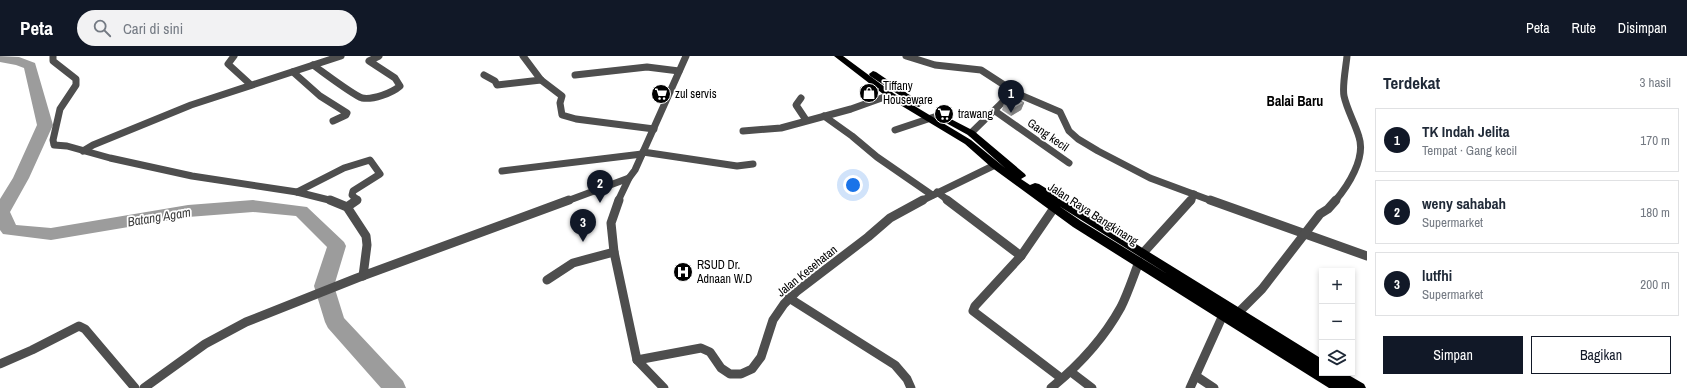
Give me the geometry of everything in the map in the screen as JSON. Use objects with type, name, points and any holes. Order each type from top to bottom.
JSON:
[{"type":"highway","name":"Jalan Raya Bangkinang","points":[[841,56],[890,95],[970,133],[1028,182],[1082,222]]},
{"type":"highway","name":"Jalan Raya Bangkinang","points":[[841,56],[934,117],[968,142],[995,165],[1054,208],[1082,222],[1238,313],[1319,364]]},
{"type":"highway","name":"Jalan Raya Bangkinang","points":[[1141,257],[1224,315],[1340,388]]},
{"type":"highway","points":[[1339,376],[1359,388]]},
{"type":"street","points":[[53,56],[53,61],[76,79],[76,85],[60,109],[53,140],[54,145],[67,146],[192,176],[300,190],[350,205],[366,236],[368,245],[360,277]]},
{"type":"street","points":[[234,56],[228,64],[251,85]]},
{"type":"street","points":[[84,150],[181,109],[341,56]]},
{"type":"street","points":[[313,65],[360,97],[370,98],[396,90],[400,86],[395,78],[369,61],[379,56]]},
{"type":"street","points":[[523,56],[541,80],[562,96],[560,103],[562,115],[567,118],[654,129]]},
{"type":"street","points":[[664,388],[637,360],[614,252],[611,223],[620,196],[635,170],[686,56]]},
{"type":"street","points":[[906,56],[935,65],[980,70],[987,73],[1014,91],[1060,112],[1069,131],[1073,135],[1098,151],[1150,178],[1305,235],[1339,245],[1367,256]]},
{"type":"street","points":[[1238,313],[1258,294],[1320,214],[1328,209],[1348,185],[1355,171],[1360,139],[1344,95],[1347,56]]},
{"type":"street","points":[[575,75],[647,67],[678,71]]},
{"type":"street","points":[[293,72],[320,96],[347,113],[333,122]]},
{"type":"street","points":[[484,75],[495,81],[496,85],[541,80]]},
{"type":"street","points":[[970,133],[995,111],[1014,91]]},
{"type":"street","points":[[743,131],[781,128],[851,109],[890,95]]},
{"type":"street","points":[[801,98],[796,105],[806,120]]},
{"type":"street","name":"Gang kecil","points":[[995,111],[1069,163]]},
{"type":"street","points":[[824,116],[852,136],[882,161],[934,193],[1021,256]]},
{"type":"street","points":[[895,130],[934,117]]},
{"type":"street","points":[[502,171],[642,153],[737,166],[753,164]]},
{"type":"street","points":[[300,190],[342,169],[370,160],[380,174],[353,191],[352,195],[357,200],[350,205]]},
{"type":"street","name":"Jalan Kesehatan","points":[[637,360],[701,348],[710,352],[721,368],[730,374],[741,374],[752,370],[761,357],[773,320],[789,298],[890,218],[934,193],[995,165]]},
{"type":"street","points":[[144,388],[205,344],[246,322],[360,277],[629,178]]},
{"type":"street","points":[[1051,388],[1061,378],[1071,372],[1107,330],[1121,307],[1141,257],[1190,202],[1194,194]]},
{"type":"street","points":[[1054,208],[1021,256],[973,309],[973,311],[1061,378]]},
{"type":"street","points":[[547,280],[573,263],[614,252]]},
{"type":"street","points":[[789,298],[895,365],[907,379],[911,388]]},
{"type":"street","points":[[1190,388],[1224,315]]},
{"type":"street","points":[[0,364],[32,350],[79,326],[85,329],[135,388]]},
{"type":"street","points":[[1071,372],[1092,388]]},
{"type":"street","points":[[1196,376],[1214,388]]},
{"type":"building","points":[[871,84],[879,89],[868,93],[860,88]]},
{"type":"building","points":[[1014,97],[1024,103],[1013,109],[1004,103]]},
{"type":"waterway","name":"Batang Agam","points":[[0,58],[19,61],[30,66],[45,125],[21,178],[1,212],[9,230],[51,234],[188,211],[253,206],[301,211],[337,246],[324,286],[335,322],[395,388]]},
{"type":"place","name":"Tiffany Houseware","points":[[869,93]]},
{"type":"place","name":"zul servis","points":[[661,94]]},
{"type":"place","name":"TK Indah Jelita","points":[[1011,113]]},
{"type":"place","name":"trawang","points":[[944,114]]},
{"type":"place","name":"weny sahabah","points":[[600,203]]},
{"type":"place","name":"lutfhi","points":[[583,242]]},
{"type":"place","name":"RSUD Dr. Adnaan W.D","points":[[683,272]]},
{"type":"district","name":"Balai Baru","points":[[1295,101]]}]
